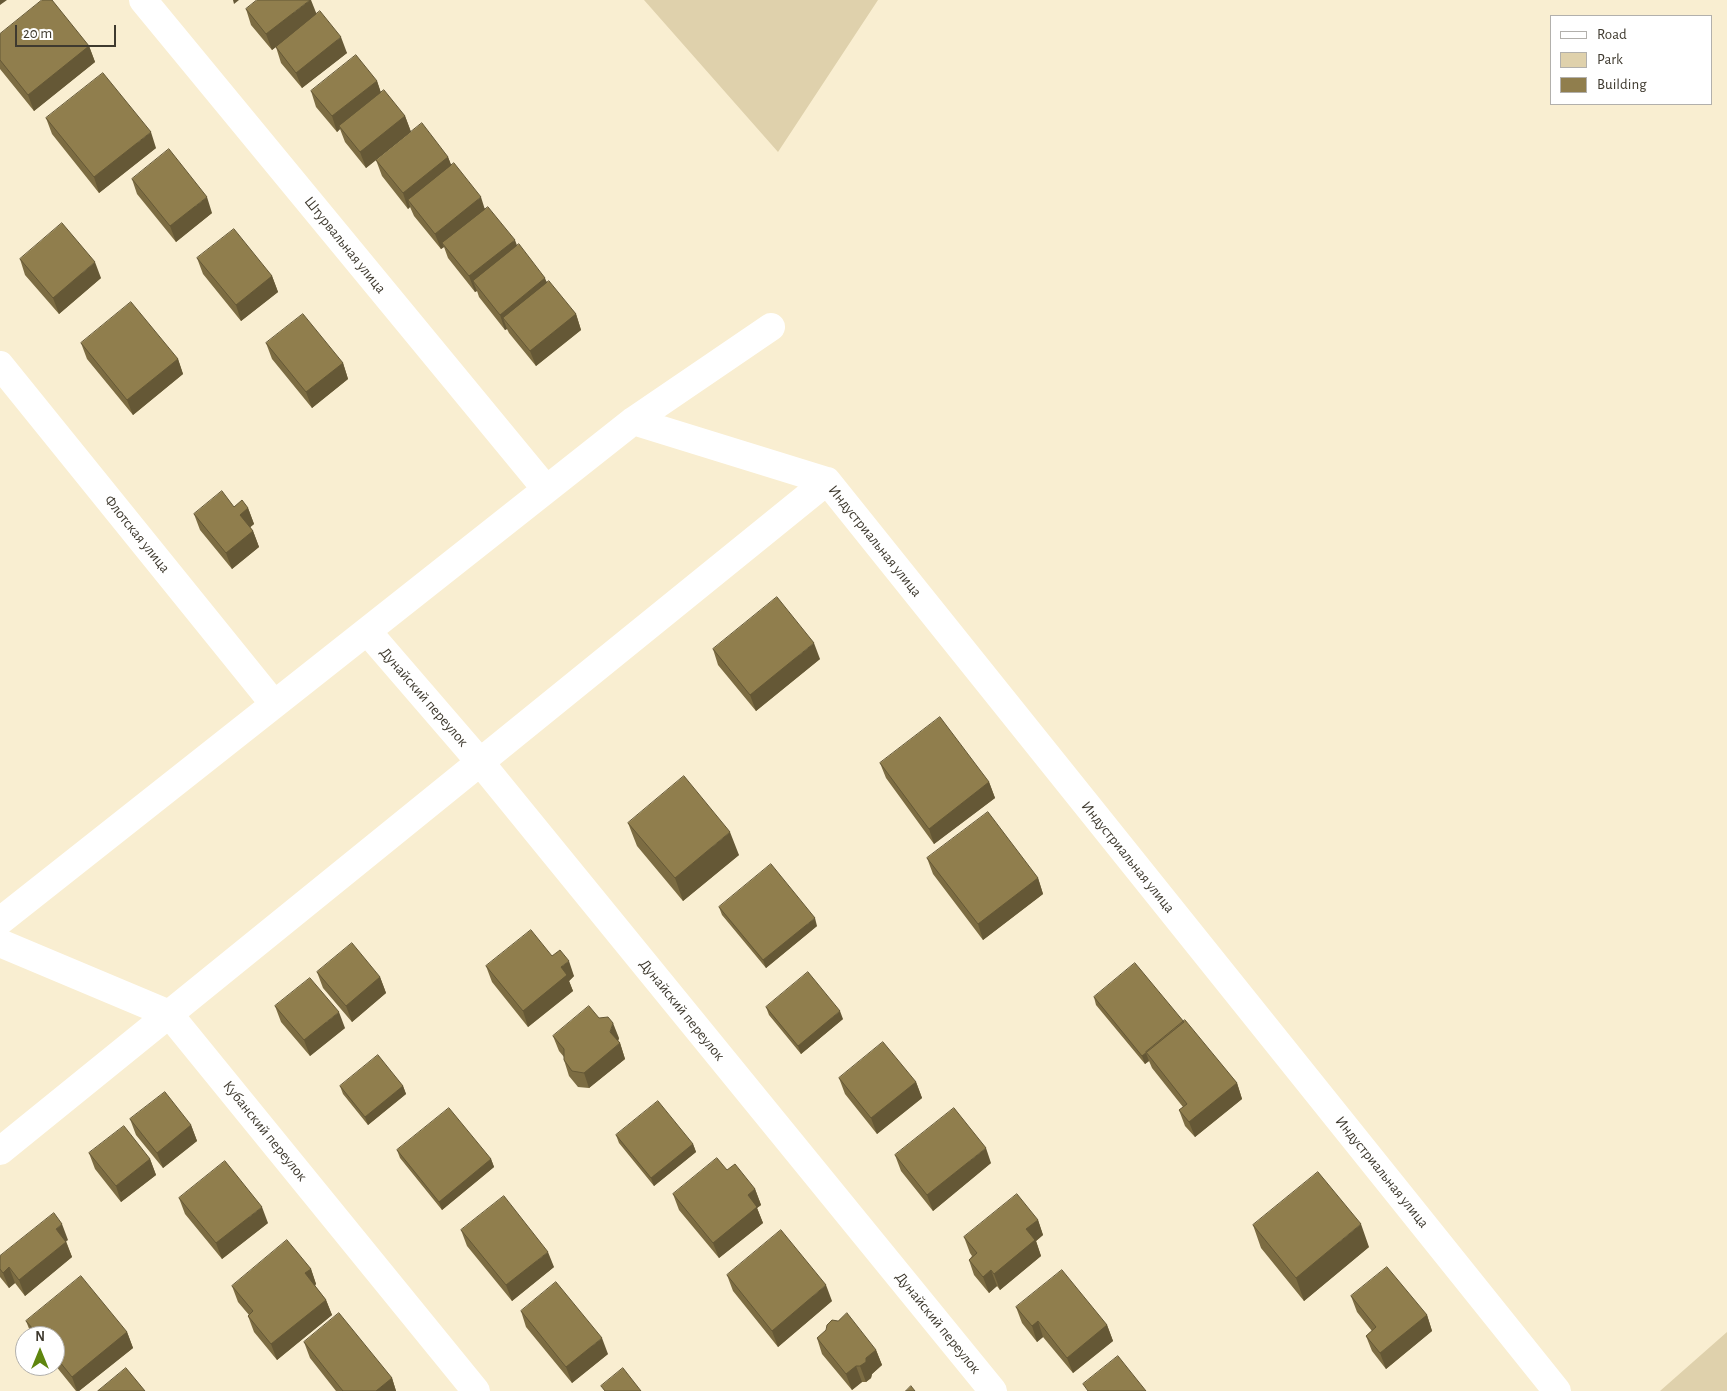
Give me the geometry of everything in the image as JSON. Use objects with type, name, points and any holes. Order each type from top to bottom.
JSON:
[{"type":"street","name":"Штурвальная улица","points":[[143,0],[546,489]]},
{"type":"street","points":[[0,921],[633,420],[771,326]]},
{"type":"street","name":"Флотская улица","points":[[0,365],[274,704]]},
{"type":"street","name":"Индустриальная улица","points":[[633,420],[827,481],[1557,1391]]},
{"type":"street","points":[[0,1151],[827,481]]},
{"type":"street","name":"Дунайский переулок","points":[[367,631],[480,762],[993,1391]]},
{"type":"street","name":"Кубанский переулок","points":[[0,943],[169,1014],[476,1391]]},
{"type":"green space","points":[[644,0],[878,0],[778,152]]},
{"type":"green space","points":[[1727,1332],[1727,1391],[1660,1391]]},
{"type":"building","points":[[42,0],[52,0],[89,46],[28,95],[0,60],[0,34]]},
{"type":"building","points":[[257,0],[310,0],[266,34],[246,9]]},
{"type":"building","points":[[320,11],[341,37],[296,73],[276,47]]},
{"type":"building","points":[[356,55],[377,81],[332,116],[311,91]]},
{"type":"building","points":[[103,73],[151,132],[94,177],[46,118]]},
{"type":"building","points":[[384,90],[405,116],[360,152],[339,126]]},
{"type":"building","points":[[422,123],[448,157],[403,193],[376,160]]},
{"type":"building","points":[[169,149],[207,197],[170,226],[132,179]]},
{"type":"building","points":[[454,163],[481,197],[435,234],[408,200]]},
{"type":"building","points":[[488,207],[515,240],[469,276],[442,243]]},
{"type":"building","points":[[62,223],[95,262],[53,298],[20,259]]},
{"type":"building","points":[[234,229],[272,276],[236,305],[197,258]]},
{"type":"building","points":[[519,244],[545,278],[500,315],[473,281]]},
{"type":"building","points":[[549,281],[576,314],[530,351],[503,318]]},
{"type":"building","points":[[131,302],[178,359],[127,400],[81,343]]},
{"type":"building","points":[[303,314],[343,363],[306,392],[266,343]]},
{"type":"building","points":[[222,491],[234,507],[242,500],[248,508],[240,515],[253,531],[226,553],[194,514]]},
{"type":"building","points":[[777,597],[814,643],[750,695],[713,649]]},
{"type":"building","points":[[940,717],[989,782],[929,829],[880,763]]},
{"type":"building","points":[[684,776],[730,832],[675,878],[628,823]]},
{"type":"building","points":[[988,812],[1038,878],[978,924],[927,858]]},
{"type":"building","points":[[771,864],[815,918],[763,960],[719,907]]},
{"type":"building","points":[[531,930],[552,956],[560,950],[569,961],[561,967],[567,975],[523,1011],[486,966]]},
{"type":"building","points":[[352,943],[380,977],[346,1006],[317,972]]},
{"type":"building","points":[[1135,963],[1184,1022],[1142,1056],[1094,997]]},
{"type":"building","points":[[808,972],[840,1011],[798,1046],[766,1007]]},
{"type":"building","points":[[310,978],[339,1012],[304,1040],[275,1006]]},
{"type":"building","points":[[589,1006],[599,1018],[608,1017],[613,1023],[610,1032],[620,1043],[584,1073],[572,1071],[564,1060],[564,1049],[553,1036]]},
{"type":"building","points":[[1185,1020],[1237,1083],[1189,1122],[1179,1110],[1187,1104],[1146,1052]]},
{"type":"building","points":[[883,1042],[916,1082],[871,1118],[839,1078]]},
{"type":"building","points":[[378,1055],[403,1086],[365,1117],[340,1086]]},
{"type":"building","points":[[165,1092],[191,1125],[157,1153],[130,1119]]},
{"type":"building","points":[[658,1101],[693,1144],[651,1178],[616,1135]]},
{"type":"building","points":[[449,1108],[491,1159],[439,1202],[397,1150]]},
{"type":"building","points":[[954,1108],[986,1148],[927,1195],[895,1155]]},
{"type":"building","points":[[124,1126],[150,1159],[116,1186],[89,1153]]},
{"type":"building","points":[[717,1158],[727,1170],[735,1164],[755,1189],[748,1195],[757,1207],[713,1243],[673,1194]]},
{"type":"building","points":[[225,1161],[262,1207],[216,1243],[179,1198]]},
{"type":"building","points":[[1318,1172],[1361,1224],[1296,1278],[1253,1225]]},
{"type":"building","points":[[1017,1194],[1038,1220],[1026,1229],[1035,1240],[994,1274],[991,1270],[983,1277],[969,1260],[977,1253],[964,1237]]},
{"type":"building","points":[[504,1196],[548,1252],[506,1285],[461,1230]]},
{"type":"building","points":[[54,1213],[62,1224],[56,1229],[66,1242],[19,1280],[9,1267],[3,1273],[0,1269],[0,1256]]},
{"type":"building","points":[[781,1230],[826,1285],[772,1331],[727,1275]]},
{"type":"building","points":[[287,1240],[311,1269],[305,1273],[326,1300],[271,1344],[248,1316],[253,1311],[232,1286]]},
{"type":"building","points":[[1387,1267],[1427,1315],[1380,1353],[1366,1336],[1376,1327],[1351,1296]]},
{"type":"building","points":[[1062,1270],[1107,1325],[1067,1358],[1038,1321],[1032,1326],[1016,1307]]},
{"type":"building","points":[[81,1276],[127,1332],[72,1377],[65,1368],[65,1326],[30,1326],[26,1321]]},
{"type":"building","points":[[556,1282],[602,1338],[566,1367],[521,1311]]},
{"type":"building","points":[[339,1313],[392,1378],[376,1391],[343,1391],[304,1342]]},
{"type":"building","points":[[847,1313],[876,1350],[866,1358],[866,1362],[856,1366],[846,1374],[817,1338],[826,1330],[827,1325],[832,1320],[838,1321]]},
{"type":"building","points":[[1118,1356],[1146,1391],[1088,1391],[1083,1384]]},
{"type":"building","points":[[126,1368],[145,1391],[98,1391]]},
{"type":"building","points":[[623,1368],[641,1391],[605,1391],[601,1386]]},
{"type":"building","points":[[911,1386],[915,1391],[906,1391]]}]
